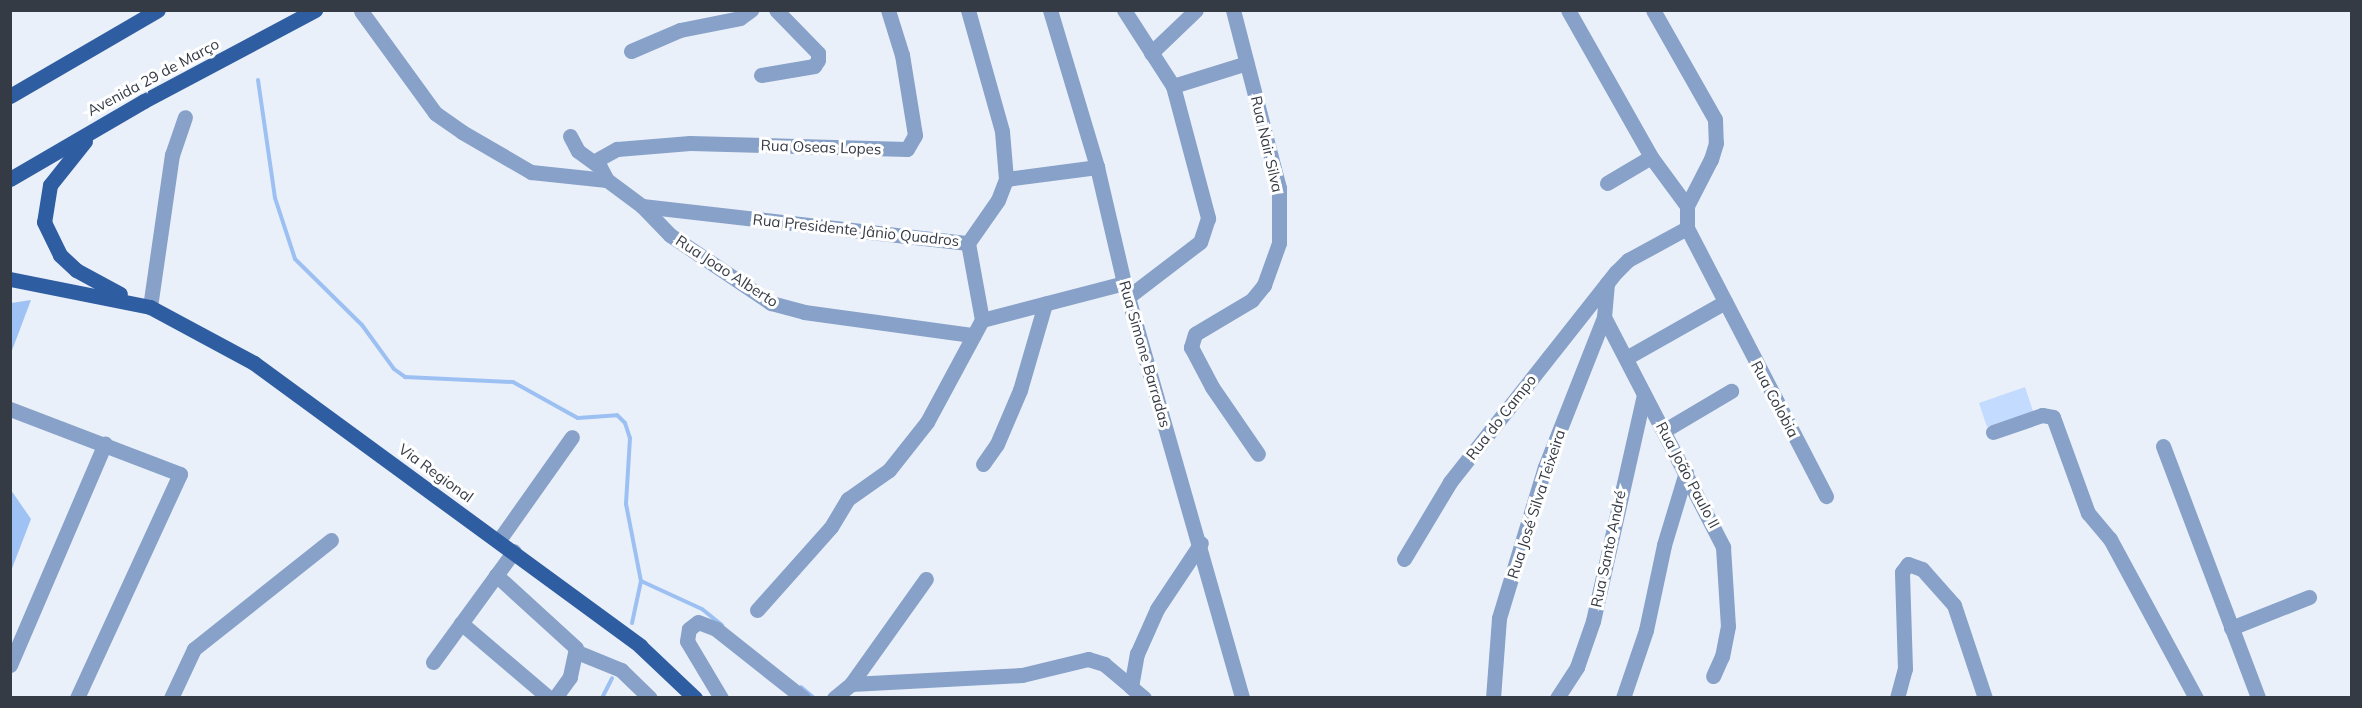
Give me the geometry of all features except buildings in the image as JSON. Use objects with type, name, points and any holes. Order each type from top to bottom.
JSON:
[{"type":"main road","points":[[10,96],[158,10]]},
{"type":"main road","name":"Avenida 29 de Março","points":[[10,179],[102,124],[315,10]]},
{"type":"main road","name":"Via Regional","points":[[102,124],[71,154],[50,185],[44,222],[55,247],[76,270],[254,363],[640,645],[692,693]]},
{"type":"main road","name":"Via Regional","points":[[10,279],[144,305]]},
{"type":"street","points":[[631,51],[680,30],[740,18],[751,10]]},
{"type":"street","points":[[761,75],[814,66],[819,53],[776,10]]},
{"type":"street","name":"Rua Oseas Lopes","points":[[595,161],[617,149],[690,143],[907,149],[915,135],[902,55],[888,10]]},
{"type":"street","name":"Rua Presidente Jânio Quadros","points":[[642,206],[968,243],[998,200],[1006,179],[1002,131],[968,10]]},
{"type":"street","name":"Rua Simone Barradas","points":[[1050,10],[1097,167],[1126,290],[1201,543],[1242,698]]},
{"type":"street","points":[[982,320],[1045,304],[1126,290],[1171,267],[1200,243],[1205,232],[1208,210],[1173,86],[1124,10]]},
{"type":"street","points":[[1151,53],[1196,10]]},
{"type":"street","name":"Rua Nair Silva","points":[[1233,10],[1279,188],[1279,243],[1264,285],[1252,300],[1195,334],[1191,342],[1212,387],[1258,454]]},
{"type":"street","points":[[1568,10],[1651,158],[1687,206]]},
{"type":"street","points":[[1653,10],[1715,119],[1716,143],[1711,159],[1687,206],[1687,228]]},
{"type":"street","points":[[361,11],[435,113],[462,132],[531,172],[607,180]]},
{"type":"street","points":[[1173,86],[1248,63]]},
{"type":"street","points":[[144,305],[172,155],[185,117]]},
{"type":"street","points":[[570,136],[578,151],[595,161],[607,180]]},
{"type":"street","points":[[1607,183],[1651,158]]},
{"type":"street","points":[[1006,179],[1097,167]]},
{"type":"street","name":"Rua Joao Alberto","points":[[607,180],[642,206],[670,235],[786,309],[973,335]]},
{"type":"street","name":"Rua do Campo","points":[[1404,558],[1450,482],[1607,283],[1628,261],[1687,228]]},
{"type":"street","name":"Rua Colobia","points":[[1687,228],[1826,496]]},
{"type":"street","points":[[757,610],[831,527],[848,499],[889,470],[927,422],[982,320],[968,243]]},
{"type":"street","points":[[1604,317],[1607,283]]},
{"type":"street","points":[[1626,358],[1725,303]]},
{"type":"street","points":[[983,464],[997,444],[1020,390],[1045,304]]},
{"type":"street","name":"Rua João Paulo II","points":[[1604,317],[1718,530],[1726,562],[1728,627],[1722,656],[1713,676]]},
{"type":"street","name":"Rua José Silva Teixeira","points":[[1493,698],[1492,669],[1499,618],[1545,467],[1604,317]]},
{"type":"street","points":[[1665,430],[1731,391]]},
{"type":"street","name":"Rua Santo André","points":[[1557,698],[1577,667],[1593,621],[1644,395]]},
{"type":"street","points":[[10,409],[180,474],[77,698]]},
{"type":"street","points":[[1994,432],[2042,415],[2053,417],[2088,513],[2110,539],[2196,698]]},
{"type":"street","points":[[499,540],[572,437]]},
{"type":"street","points":[[10,665],[105,444]]},
{"type":"street","points":[[2163,446],[2258,698]]},
{"type":"street","points":[[1623,698],[1646,630],[1664,545],[1686,472]]},
{"type":"street","points":[[171,698],[194,649],[331,540]]},
{"type":"street","points":[[1131,687],[1137,654],[1157,609],[1201,543]]},
{"type":"street","points":[[433,662],[514,551]]},
{"type":"street","points":[[1897,698],[1905,669],[1902,572],[1908,564],[1922,570],[1954,605],[1985,698]]},
{"type":"street","points":[[496,575],[573,644],[577,652],[621,670],[650,698]]},
{"type":"street","points":[[834,698],[851,684],[926,579]]},
{"type":"street","points":[[2231,628],[2309,597]]},
{"type":"street","points":[[722,698],[687,641],[689,629],[698,622],[716,629],[804,698]]},
{"type":"street","points":[[461,623],[549,698]]},
{"type":"street","points":[[555,698],[570,677],[577,652]]},
{"type":"street","points":[[851,684],[1022,675],[1088,659],[1104,664],[1144,698]]},
{"type":"shaded area","points":[[31,300],[11,353],[11,303]]},
{"type":"shaded area","points":[[2025,387],[2033,411],[1987,427],[1979,403]]},
{"type":"shaded area","points":[[11,490],[31,519],[11,571]]},
{"type":"waterway","points":[[258,80],[275,198],[295,259],[362,325],[394,369],[405,377],[513,382],[578,418],[617,415],[625,423],[630,438],[626,504],[641,581],[632,623]]},
{"type":"waterway","points":[[641,581],[702,609],[722,625]]},
{"type":"waterway","points":[[602,698],[612,678]]},
{"type":"waterway","points":[[801,687],[814,698]]}]
